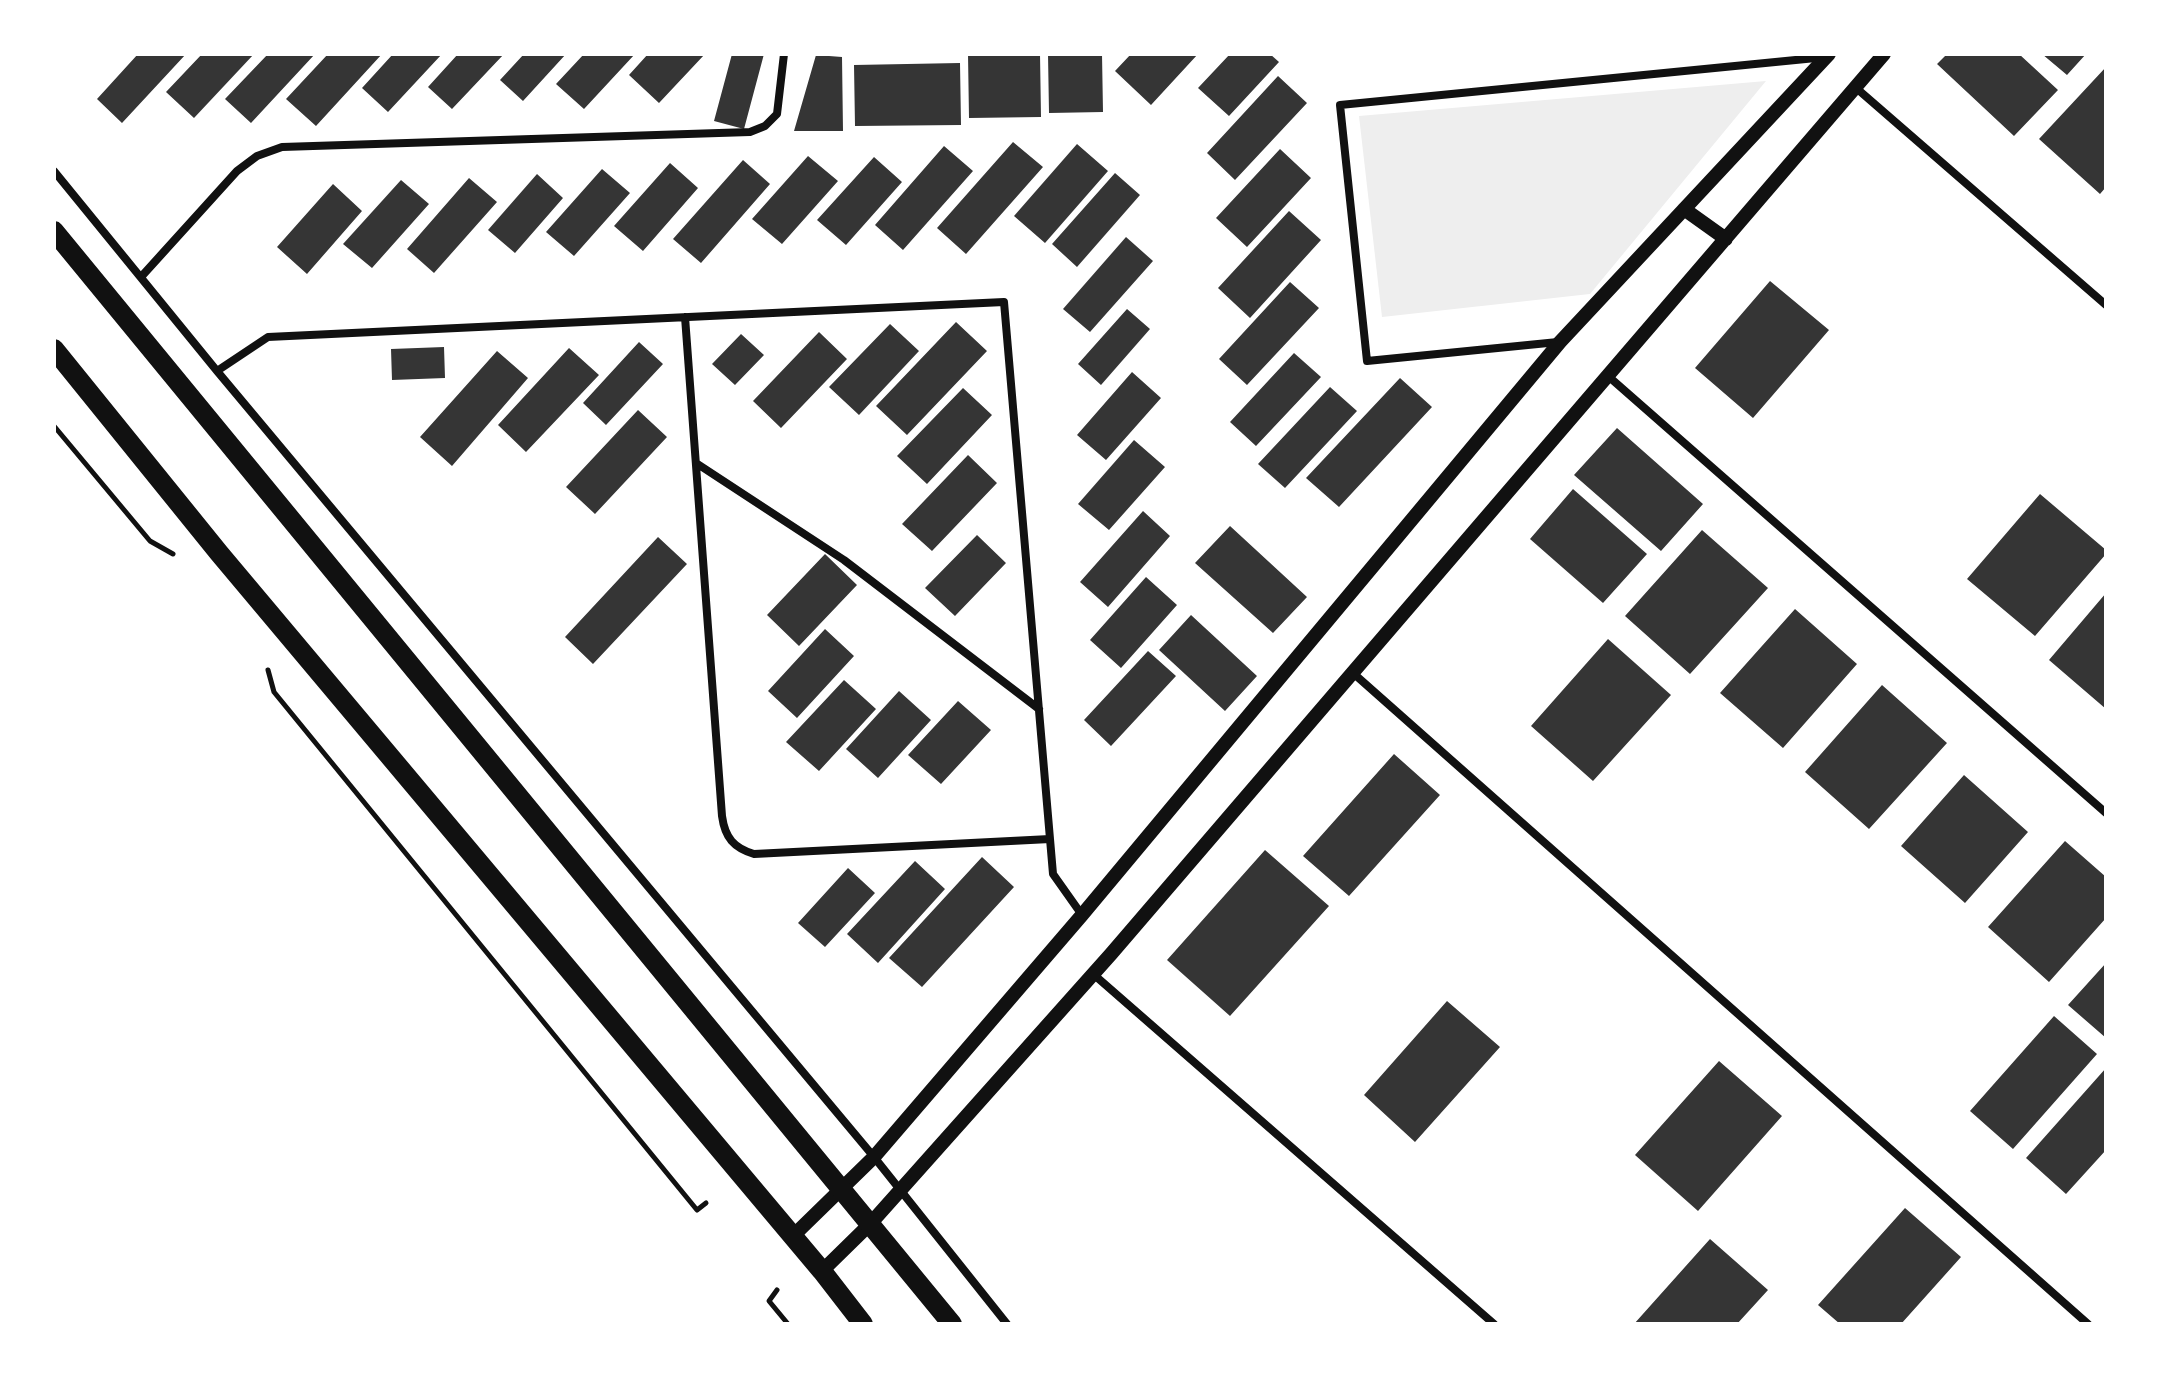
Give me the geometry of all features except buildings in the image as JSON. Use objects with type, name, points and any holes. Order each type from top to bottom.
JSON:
[{"type":"main road","points":[[54,231],[952,1324]]},
{"type":"main road","points":[[54,349],[219,553],[793,1236],[863,1324]]},
{"type":"street","points":[[141,277],[237,171],[257,156],[282,147],[750,132],[765,126],[777,114],[784,54]]},
{"type":"street","points":[[822,1271],[900,1192],[1092,973],[1884,54]]},
{"type":"street","points":[[793,1236],[874,1157],[1082,915],[1560,342],[1828,56]]},
{"type":"street","points":[[1560,342],[1367,361],[1340,105],[1828,56]]},
{"type":"street","points":[[1855,87],[2106,305]]},
{"type":"street","points":[[54,171],[217,371],[874,1157],[1007,1324]]},
{"type":"street","points":[[1684,209],[1726,239]]},
{"type":"street","points":[[217,371],[268,337],[1004,302],[1053,874],[1082,915]]},
{"type":"street","points":[[685,317],[723,827],[735,846],[754,854],[1050,839]]},
{"type":"street","points":[[1608,376],[2106,813]]},
{"type":"street","points":[[696,463],[844,560],[1039,709]]},
{"type":"street","points":[[1353,673],[2088,1324]]},
{"type":"street","points":[[1092,973],[1494,1324]]},
{"type":"path","points":[[54,426],[150,541],[173,554]]},
{"type":"path","points":[[268,670],[274,692],[562,1047],[697,1210],[706,1203]]},
{"type":"path","points":[[777,1290],[769,1301],[788,1324]]},
{"type":"shaded area","points":[[1766,81],[1590,294],[1382,317],[1359,116]]}]
